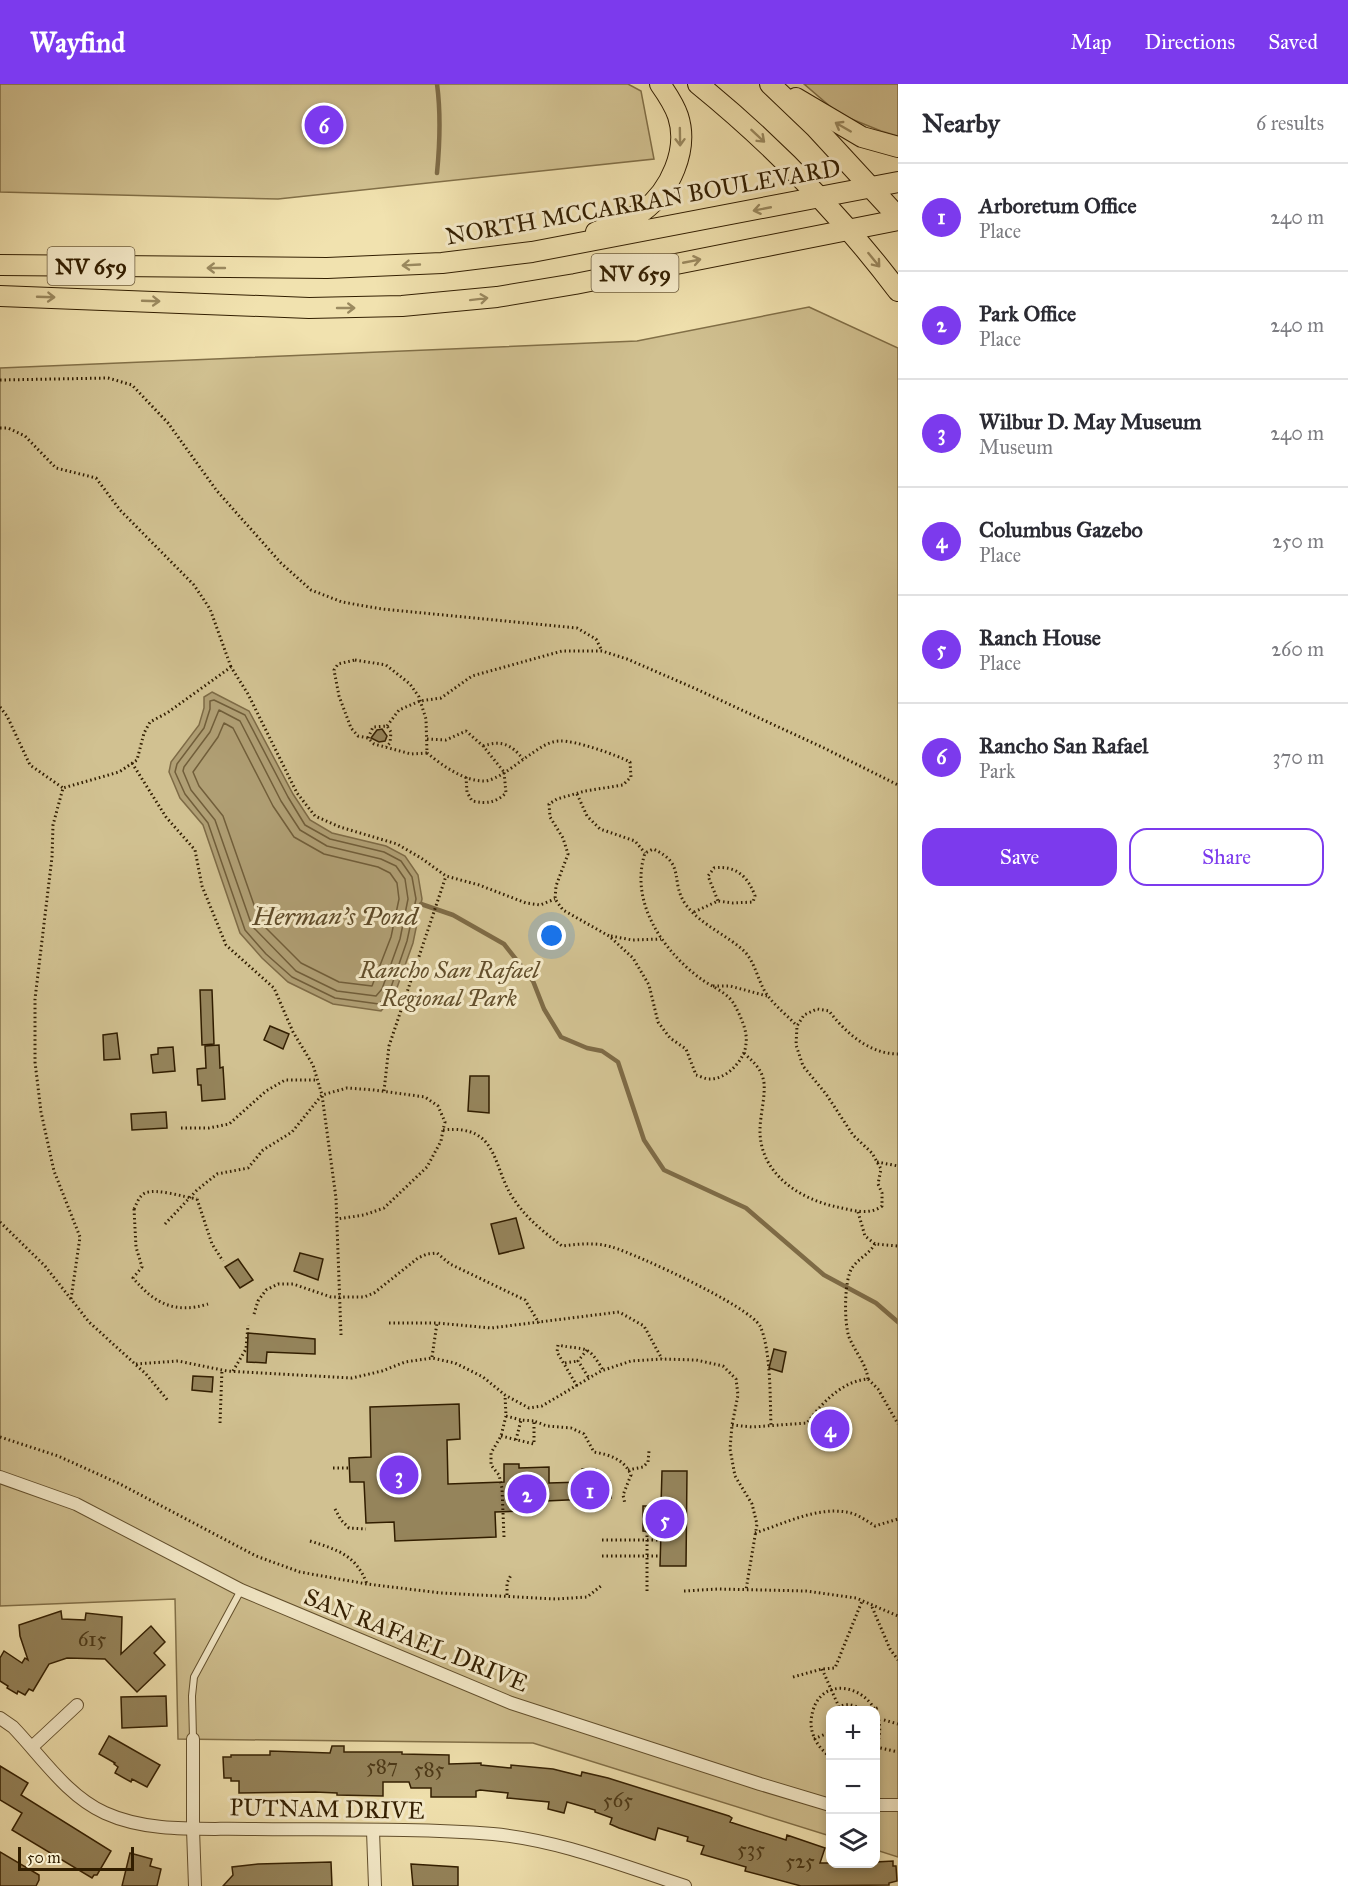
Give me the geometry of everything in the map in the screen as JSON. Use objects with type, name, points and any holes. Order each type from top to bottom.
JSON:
[{"type":"main road","points":[[532,252],[620,223],[643,211],[659,195],[679,159],[681,139],[678,118],[670,99],[660,84]]},
{"type":"main road","points":[[698,84],[756,135],[820,197],[898,291]]},
{"type":"main road","points":[[771,84],[862,137],[898,147]]},
{"type":"main road","points":[[771,84],[815,127],[898,218]]},
{"type":"main road","name":"NORTH MCCARRAN BOULEVARD","points":[[0,265],[327,268],[442,263],[532,252],[898,182]]},
{"type":"main road","name":"NV 659","points":[[0,296],[309,308],[402,306],[497,297],[575,284],[898,218]]},
{"type":"street","name":"SAN RAFAEL DRIVE","points":[[0,1477],[76,1504],[241,1590],[512,1703],[826,1804]]},
{"type":"street","points":[[32,1747],[77,1705]]},
{"type":"street","name":"PUTNAM DRIVE","points":[[0,1718],[13,1727],[85,1802],[105,1813],[132,1823],[193,1829],[444,1831],[495,1834],[562,1847],[685,1886]]},
{"type":"street","points":[[193,1739],[195,1886]]},
{"type":"street","points":[[880,1805],[898,1805]]},
{"type":"street","points":[[374,1831],[375,1886]]},
{"type":"lane","points":[[193,1739],[194,1677],[241,1590]]},
{"type":"path","points":[[0,380],[108,378],[132,385],[168,423],[217,491],[281,563],[311,590],[342,602],[382,609],[577,628],[596,639],[602,651]]},
{"type":"path","points":[[0,428],[8,428],[25,436],[56,468],[96,478],[120,510],[194,585],[210,609],[231,668],[248,694],[297,793],[315,816],[340,827],[397,844],[446,876],[479,885],[526,903],[540,905],[555,899]]},
{"type":"path","points":[[368,738],[373,727],[387,726],[399,710],[420,701],[441,698],[472,676],[562,651],[602,651],[627,659],[694,688],[898,785]]},
{"type":"path","points":[[427,753],[426,719],[420,701],[410,684],[386,665],[355,660],[338,664],[334,670],[339,696],[351,728],[358,736],[368,738],[374,744],[411,754],[427,753],[444,766],[466,777],[484,781],[504,772],[545,744],[560,741],[601,751],[630,762],[631,777],[623,785],[577,794],[549,804],[550,817],[563,838],[568,854],[556,886],[555,899],[563,910],[609,936],[633,958],[649,985],[658,1022],[670,1038],[686,1049],[696,1075],[709,1079],[722,1077],[734,1068],[743,1053],[747,1042],[743,1023],[733,1002],[683,965],[654,925],[642,897],[640,868],[645,853],[653,849],[664,854],[675,864],[678,887],[687,906],[711,927],[746,952],[767,996],[797,1026]]},
{"type":"path","points":[[63,788],[119,772],[137,760],[144,733],[150,722],[231,668]]},
{"type":"path","points":[[0,707],[8,716],[30,765],[63,788]]},
{"type":"path","points":[[386,747],[390,743],[391,732],[387,726]]},
{"type":"path","points":[[426,739],[446,740],[466,730],[483,746],[504,772],[506,793],[498,801],[481,803],[472,801],[467,792],[466,777]]},
{"type":"path","points":[[483,746],[494,742],[505,743],[523,759]]},
{"type":"path","points":[[132,763],[166,818],[195,850],[202,886],[226,945],[274,988],[293,1032],[313,1065],[322,1095],[329,1140],[337,1219],[341,1335]]},
{"type":"path","points":[[63,788],[53,825],[52,857],[35,999],[35,1062],[41,1112],[54,1171],[80,1237],[71,1299]]},
{"type":"path","points":[[577,794],[587,816],[600,829],[635,841],[645,853]]},
{"type":"path","points":[[694,912],[718,901],[745,904],[753,902],[755,896],[751,885],[733,868],[714,868],[708,876],[718,901]]},
{"type":"path","points":[[384,1091],[389,1046],[446,876]]},
{"type":"path","points":[[609,936],[632,940],[662,939]]},
{"type":"path","points":[[711,986],[730,986],[767,996]]},
{"type":"path","points":[[743,1053],[757,1065],[764,1080],[759,1131],[762,1148],[764,1156],[782,1181],[806,1197],[823,1204],[858,1212],[876,1210],[882,1206],[882,1193],[878,1184],[881,1169],[872,1153],[853,1135],[826,1094],[803,1066],[796,1045],[797,1026],[804,1016],[817,1009],[829,1011],[844,1030],[870,1047],[890,1054],[898,1054]]},
{"type":"path","points":[[181,1128],[229,1125],[266,1091],[285,1080],[318,1080]]},
{"type":"path","points":[[165,1224],[197,1190],[217,1174],[248,1168],[263,1150],[292,1132],[322,1095],[346,1088],[384,1091],[425,1097],[438,1106],[445,1122],[441,1141],[427,1167],[384,1208],[364,1215],[337,1219]]},
{"type":"path","points":[[443,1130],[458,1129],[482,1137],[492,1152],[513,1199],[533,1224],[562,1246],[591,1243],[612,1247],[684,1278],[751,1315],[760,1326],[766,1349],[771,1426]]},
{"type":"path","points":[[877,1162],[898,1166]]},
{"type":"path","points":[[208,1304],[191,1309],[173,1308],[152,1297],[133,1278],[142,1267],[136,1247],[134,1209],[139,1198],[145,1193],[154,1191],[197,1199],[212,1244],[223,1261]]},
{"type":"path","points":[[858,1212],[865,1236],[875,1244],[898,1246]]},
{"type":"path","points":[[0,1222],[45,1266],[89,1322],[136,1364],[169,1402]]},
{"type":"path","points":[[875,1244],[871,1251],[852,1268],[847,1282],[847,1324],[849,1335],[866,1368],[868,1379],[878,1389],[898,1424]]},
{"type":"path","points":[[254,1314],[258,1301],[266,1290],[278,1284],[293,1284],[340,1298],[364,1297],[374,1293],[418,1258],[437,1253],[450,1264],[525,1300],[538,1323]]},
{"type":"path","points":[[389,1323],[437,1323],[491,1328],[620,1312],[644,1326],[662,1359]]},
{"type":"path","points":[[432,1358],[437,1323]]},
{"type":"path","points":[[233,1371],[246,1349],[248,1325]]},
{"type":"path","points":[[577,1386],[557,1352],[558,1345],[587,1350],[593,1354],[603,1370]]},
{"type":"path","points":[[565,1363],[578,1361],[587,1350]]},
{"type":"path","points":[[136,1364],[178,1361],[227,1371],[352,1378],[382,1371],[405,1362],[432,1358],[455,1363],[483,1377],[505,1395],[529,1408],[542,1406],[603,1370],[631,1361],[696,1360],[723,1366],[736,1379],[738,1395],[730,1449],[735,1476],[752,1504],[756,1524],[746,1590]]},
{"type":"path","points":[[578,1361],[589,1378]]},
{"type":"path","points":[[220,1423],[222,1369]]},
{"type":"path","points":[[732,1425],[771,1426],[807,1423],[834,1393],[856,1380],[868,1379]]},
{"type":"path","points":[[504,1537],[502,1488],[499,1475],[491,1466],[491,1453],[501,1436],[506,1416],[505,1395]]},
{"type":"path","points":[[506,1416],[547,1426],[571,1428],[584,1434],[594,1452],[617,1459],[627,1466],[631,1475],[623,1495],[625,1504]]},
{"type":"path","points":[[516,1440],[521,1420]]},
{"type":"path","points":[[501,1436],[534,1444],[534,1421]]},
{"type":"path","points":[[0,1437],[58,1456],[120,1484],[256,1556],[300,1572],[367,1584],[441,1593],[555,1599],[587,1597],[601,1586]]},
{"type":"path","points":[[628,1470],[643,1467],[648,1461],[649,1450]]},
{"type":"path","points":[[333,1468],[350,1468]]},
{"type":"path","points":[[335,1509],[349,1528],[366,1529]]},
{"type":"path","points":[[755,1533],[805,1516],[827,1512],[847,1512],[876,1526],[898,1520]]},
{"type":"path","points":[[647,1531],[647,1591]]},
{"type":"path","points":[[602,1540],[660,1540]]},
{"type":"path","points":[[310,1541],[339,1551],[362,1571],[367,1584]]},
{"type":"path","points":[[602,1556],[660,1556]]},
{"type":"path","points":[[507,1595],[507,1583],[511,1575]]},
{"type":"path","points":[[684,1591],[806,1591],[856,1598],[898,1616]]},
{"type":"path","points":[[793,1677],[835,1668],[862,1601]]},
{"type":"path","points":[[872,1605],[890,1648],[898,1660]]},
{"type":"path","points":[[822,1669],[839,1706]]},
{"type":"path","points":[[826,1753],[820,1749],[811,1728],[812,1717],[822,1697],[832,1691],[854,1688],[874,1698]]},
{"type":"path","points":[[880,1707],[884,1720],[884,1730],[880,1739]]},
{"type":"path","points":[[884,1720],[898,1724]]},
{"type":"path","points":[[814,1739],[826,1734]]},
{"type":"path","points":[[880,1749],[898,1752]]},
{"type":"green space","points":[[0,84],[628,84],[641,91],[654,159],[278,199],[0,192]]},
{"type":"green space","points":[[804,84],[898,84],[898,136],[839,114]]},
{"type":"green space","name":"Rancho San Rafael Regional Park","points":[[809,307],[898,348],[898,1857],[880,1851],[880,1706],[826,1706],[826,1835],[533,1743],[178,1739],[175,1599],[0,1606],[0,368],[637,341]]},
{"type":"water","name":"Herman's Pond","points":[[212,692],[249,711],[293,794],[310,820],[332,833],[386,846],[405,856],[418,875],[422,899],[413,943],[394,996],[381,1011],[333,1004],[288,982],[240,933],[203,825],[180,798],[169,772],[171,762],[199,725],[204,708],[204,697]]},
{"type":"building","points":[[382,729],[387,736],[385,741],[379,742],[371,738],[377,730]]},
{"type":"building","points":[[200,990],[212,990],[214,1044],[202,1045]]},
{"type":"building","points":[[270,1026],[289,1034],[283,1049],[264,1040]]},
{"type":"building","points":[[117,1033],[120,1059],[104,1060],[103,1035]]},
{"type":"building","points":[[219,1045],[225,1099],[202,1101],[197,1069],[206,1068],[205,1046]]},
{"type":"building","points":[[173,1047],[175,1071],[153,1073],[151,1055],[158,1054],[158,1048]]},
{"type":"building","points":[[470,1076],[489,1076],[489,1113],[468,1111]]},
{"type":"building","points":[[166,1112],[167,1128],[132,1130],[131,1114]]},
{"type":"building","points":[[516,1218],[524,1248],[499,1254],[491,1224]]},
{"type":"building","points":[[300,1253],[323,1259],[318,1280],[294,1271]]},
{"type":"building","points":[[238,1259],[253,1280],[240,1288],[225,1267]]},
{"type":"building","points":[[248,1333],[315,1339],[315,1354],[267,1352],[266,1363],[247,1362]]},
{"type":"building","points":[[774,1349],[786,1352],[782,1372],[769,1368]]},
{"type":"building","points":[[193,1376],[213,1377],[212,1392],[192,1390]]},
{"type":"building","points":[[459,1404],[460,1439],[447,1440],[448,1484],[504,1482],[504,1464],[519,1464],[519,1468],[549,1467],[549,1483],[582,1482],[582,1469],[596,1469],[596,1481],[610,1481],[611,1498],[523,1502],[523,1511],[495,1512],[496,1537],[395,1541],[394,1522],[366,1523],[364,1482],[350,1482],[349,1458],[371,1457],[370,1407]]},
{"type":"building","points":[[828,1420],[837,1421],[843,1432],[834,1442],[819,1439],[816,1432],[820,1423]]},
{"type":"building","points":[[662,1471],[687,1471],[686,1566],[660,1566],[661,1532],[643,1531],[643,1506],[661,1506]]},
{"type":"building","points":[[61,1611],[62,1619],[85,1620],[86,1613],[122,1617],[121,1654],[151,1626],[165,1642],[154,1653],[165,1665],[137,1692],[105,1659],[67,1658],[49,1664],[33,1691],[29,1689],[25,1695],[18,1691],[17,1694],[7,1688],[8,1686],[0,1681],[0,1658],[4,1651],[22,1663],[25,1658],[28,1660],[19,1625]]},
{"type":"building","points":[[166,1696],[167,1726],[122,1728],[121,1697]]},
{"type":"building","points":[[109,1736],[160,1765],[147,1787],[132,1779],[131,1782],[115,1773],[118,1767],[115,1763],[99,1754]]},
{"type":"building","points":[[332,1746],[344,1746],[344,1752],[449,1755],[449,1764],[481,1763],[481,1765],[511,1768],[511,1765],[553,1769],[581,1776],[582,1772],[729,1816],[732,1818],[730,1822],[786,1840],[787,1835],[825,1848],[820,1863],[826,1863],[826,1868],[880,1868],[880,1862],[893,1861],[893,1866],[896,1866],[897,1881],[889,1885],[801,1886],[745,1871],[746,1867],[701,1854],[704,1846],[687,1841],[688,1837],[658,1828],[655,1840],[610,1824],[612,1818],[595,1812],[595,1810],[567,1802],[564,1813],[548,1809],[549,1802],[507,1798],[508,1793],[480,1790],[476,1791],[476,1797],[431,1797],[431,1788],[411,1788],[409,1782],[383,1782],[383,1796],[315,1792],[239,1793],[239,1781],[224,1778],[223,1757],[231,1757],[231,1755],[270,1755],[270,1751],[330,1753]]},
{"type":"building","points":[[0,1766],[28,1783],[21,1795],[111,1851],[97,1875],[92,1878],[12,1830],[22,1813],[0,1800]]},
{"type":"building","points":[[0,1852],[39,1875],[36,1886],[0,1886]]},
{"type":"building","points":[[130,1853],[152,1859],[150,1866],[161,1869],[157,1886],[122,1886]]},
{"type":"building","points":[[331,1862],[332,1886],[223,1886],[233,1875],[232,1867]]},
{"type":"building","points":[[411,1864],[458,1867],[458,1886],[413,1886]]},
{"type":"waterway","points":[[437,84],[440,128],[437,173]]},
{"type":"waterway","points":[[421,904],[453,915],[504,944],[533,981],[544,1009],[561,1037],[587,1048],[602,1051],[618,1062],[644,1140],[664,1170],[746,1208],[824,1275],[876,1303],[898,1322]]},
{"type":"place","name":"Rancho San Rafael","points":[[324,125]]},
{"type":"place","name":"Columbus Gazebo","points":[[830,1429]]},
{"type":"place","name":"Wilbur D. May Museum","points":[[399,1475]]},
{"type":"place","name":"Arboretum Office","points":[[590,1490]]},
{"type":"place","name":"Park Office","points":[[527,1494]]},
{"type":"place","name":"Ranch House","points":[[665,1519]]}]
